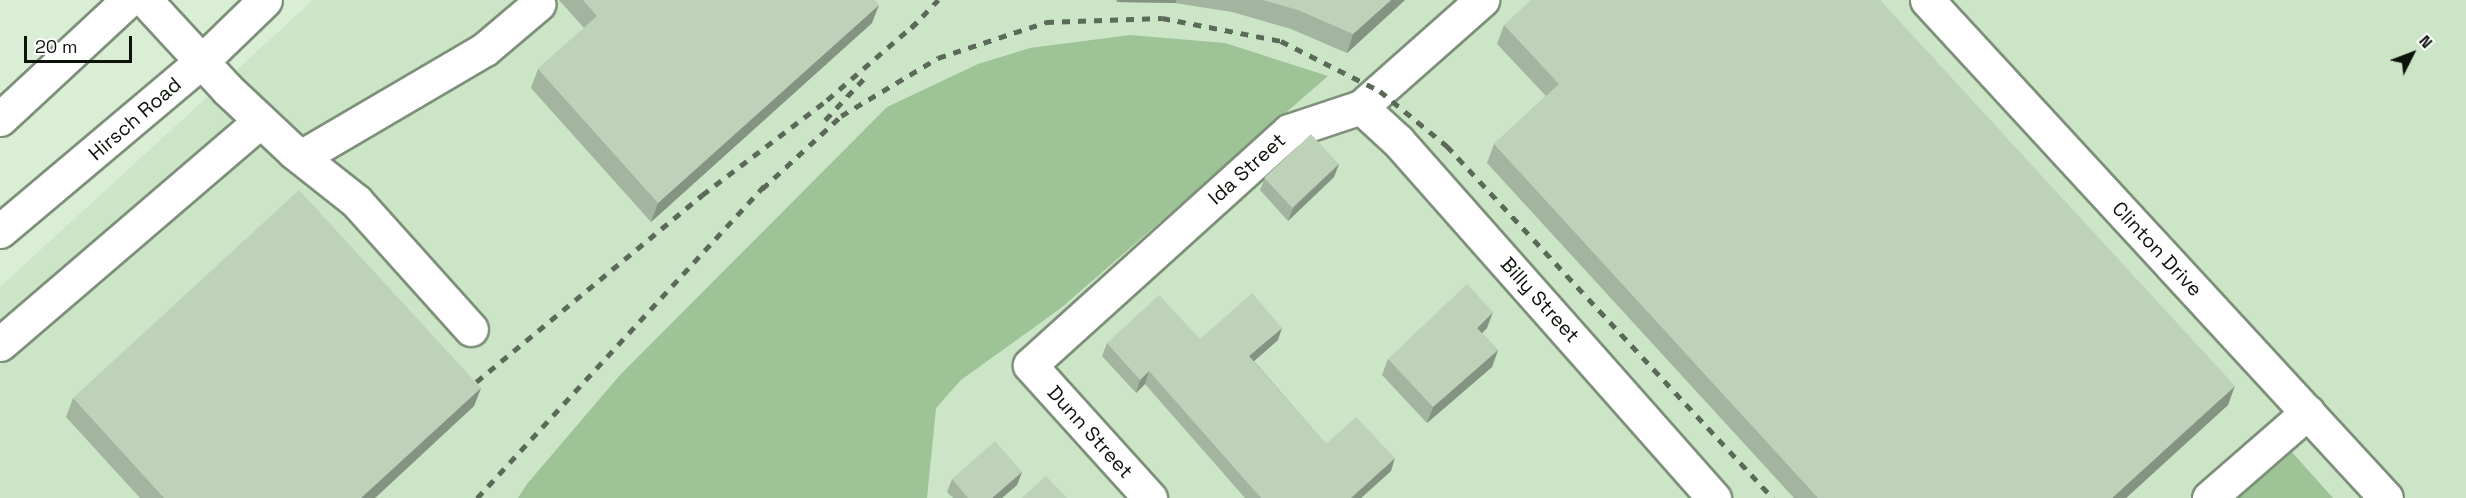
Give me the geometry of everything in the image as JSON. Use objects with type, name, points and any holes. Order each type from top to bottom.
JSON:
[{"type":"street","points":[[0,119],[128,0]]},
{"type":"street","points":[[145,0],[201,62],[261,121],[301,157],[357,201],[471,329]]},
{"type":"street","name":"Hirsch Road","points":[[0,231],[201,62],[265,0]]},
{"type":"street","name":"Ida Street","points":[[1030,365],[1289,130],[1361,107],[1482,0]]},
{"type":"street","name":"Clinton Drive","points":[[1927,0],[2386,498]]},
{"type":"street","points":[[301,157],[485,50],[538,4]]},
{"type":"street","name":"Billy Street","points":[[1361,107],[1406,150],[1714,498]]},
{"type":"street","points":[[0,344],[261,121]]},
{"type":"street","name":"Dunn Street","points":[[1030,365],[1150,498]]},
{"type":"street","points":[[2209,498],[2308,412]]},
{"type":"shaded area","points":[[313,0],[2466,0],[2466,498],[0,498],[0,287]]},
{"type":"shaded area","points":[[1130,35],[1225,43],[1328,76],[1061,308],[961,380],[936,408],[927,498],[518,498],[527,484],[620,375],[887,107],[978,64],[1030,48]]},
{"type":"shaded area","points":[[2290,450],[2333,498],[2237,498]]},
{"type":"building","points":[[583,0],[875,0],[879,5],[658,203],[538,69],[597,16]]},
{"type":"building","points":[[1263,0],[1391,0],[1353,34],[1298,10]]},
{"type":"building","points":[[1531,0],[1880,0],[2235,386],[2112,498],[1818,498],[1494,144],[1559,84],[1504,25]]},
{"type":"building","points":[[1311,134],[1339,164],[1292,208],[1264,178]]},
{"type":"building","points":[[299,190],[481,388],[361,498],[164,498],[73,398]]},
{"type":"building","points":[[1467,284],[1493,312],[1477,328],[1498,350],[1433,407],[1388,359]]},
{"type":"building","points":[[1252,293],[1282,328],[1249,356],[1326,444],[1356,417],[1395,458],[1351,498],[1261,498],[1149,371],[1140,380],[1107,343],[1159,295],[1200,339]]},
{"type":"building","points":[[995,441],[1022,472],[992,498],[968,498],[952,479]]},
{"type":"building","points":[[1046,476],[1067,498],[1022,498]]},
{"type":"railway","points":[[911,28],[938,0]]},
{"type":"railway","points":[[762,189],[841,116],[938,58],[1046,22],[1162,18],[1281,41],[1380,91],[1447,146],[1773,498]]},
{"type":"railway","points":[[464,392],[702,195],[827,100],[917,22]]},
{"type":"railway","points":[[825,120],[868,74]]},
{"type":"railway","points":[[477,498],[766,184]]}]
